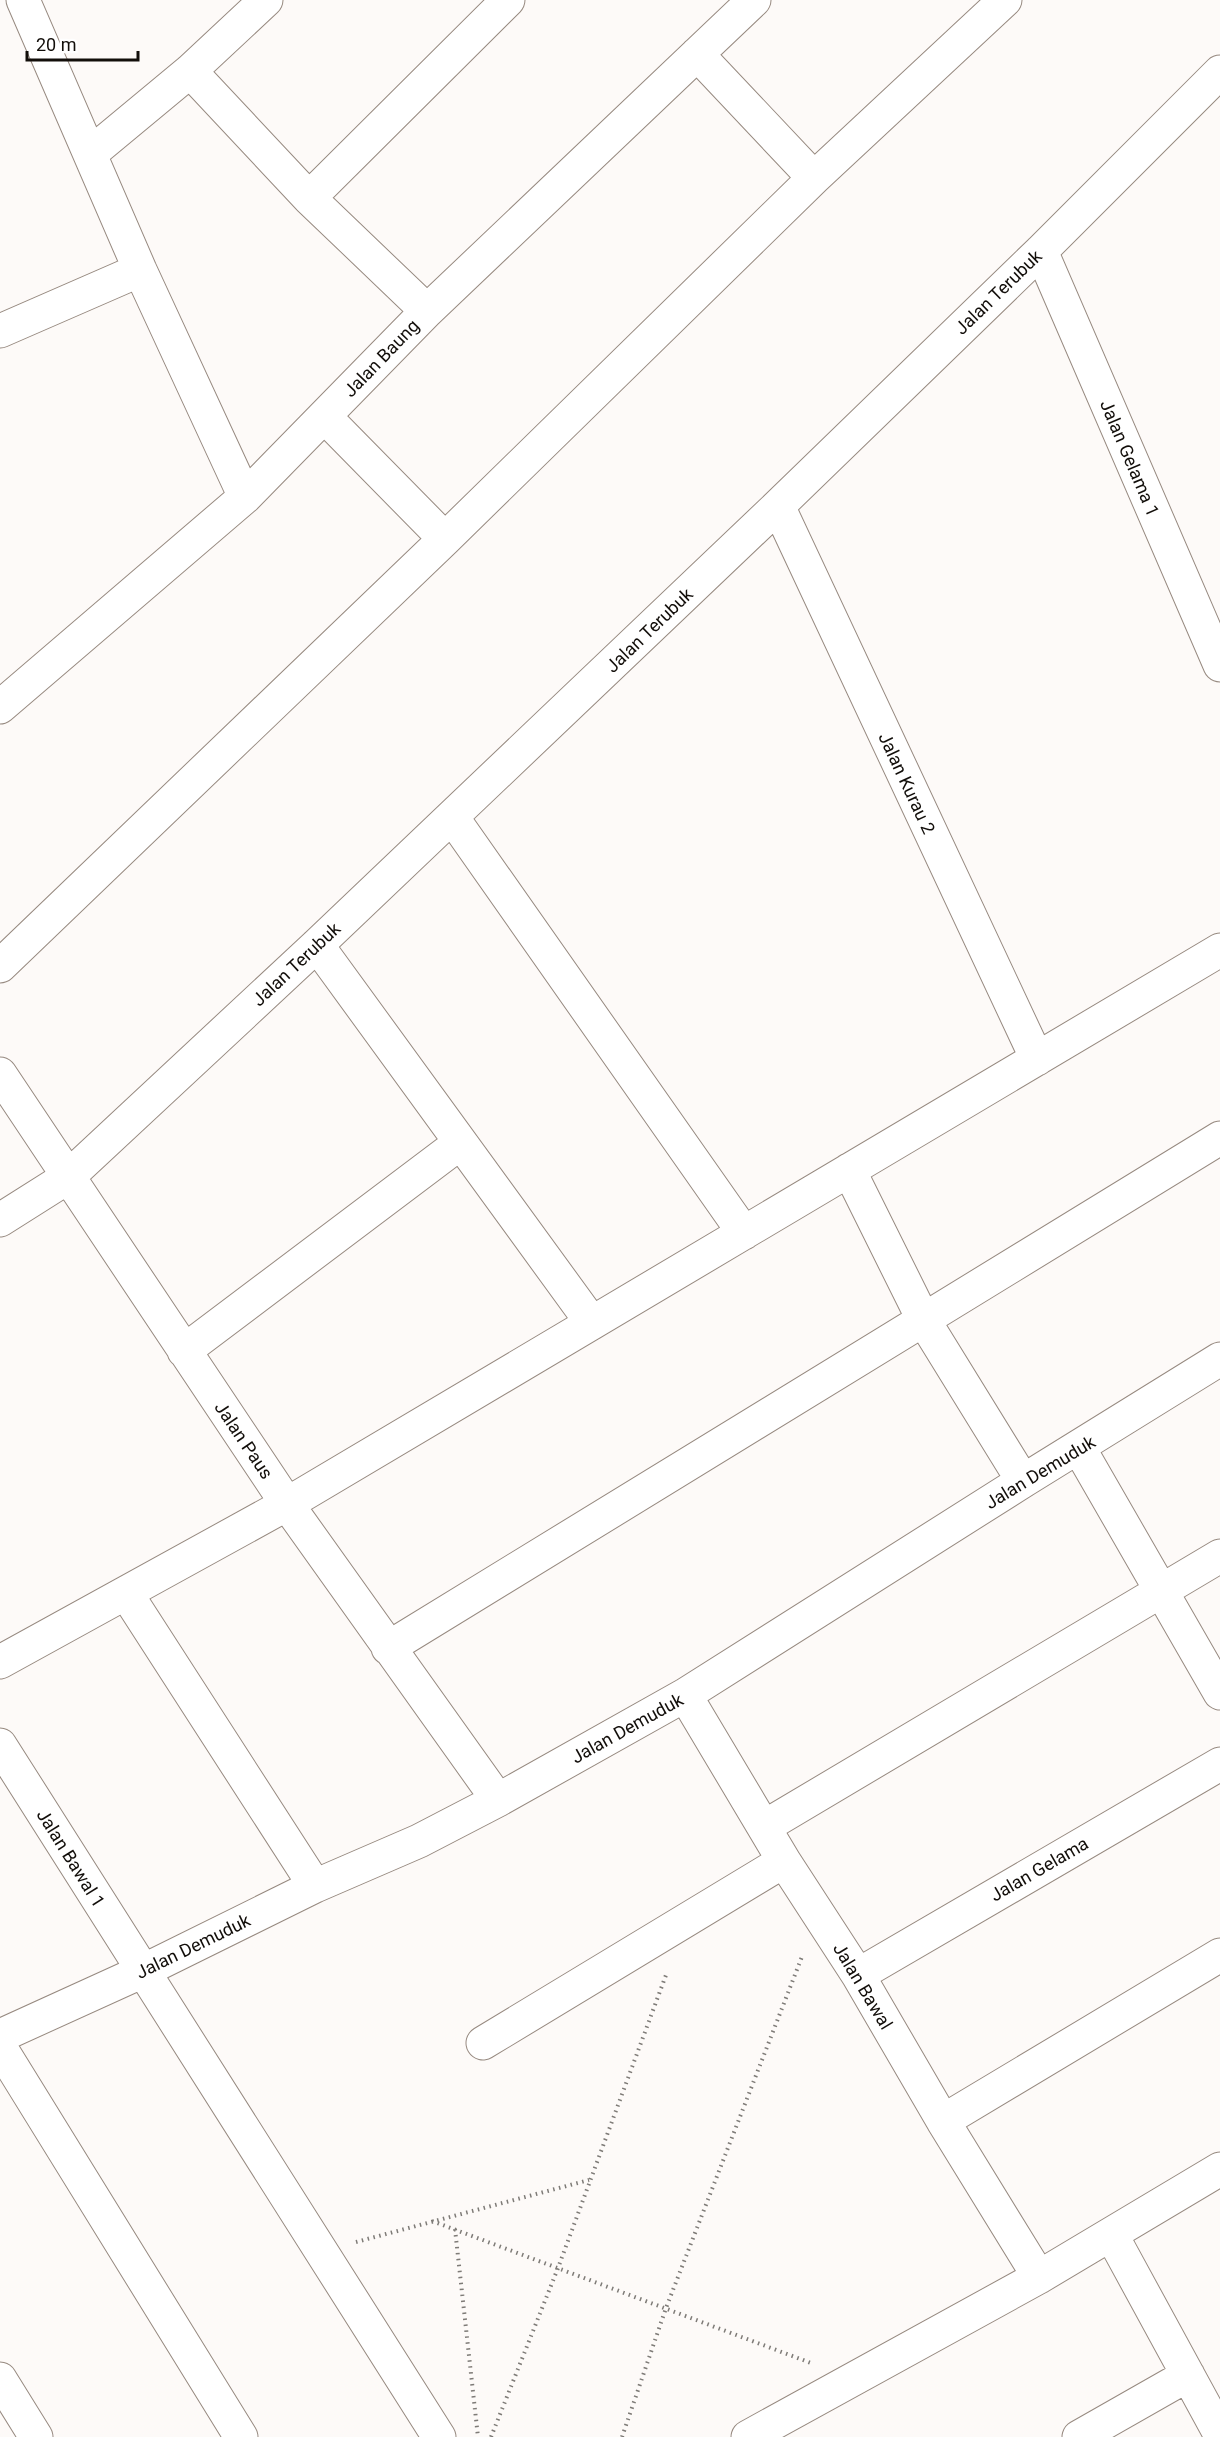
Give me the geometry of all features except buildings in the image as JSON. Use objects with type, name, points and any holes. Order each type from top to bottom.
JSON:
[{"type":"street","points":[[23,0],[140,270],[245,497]]},
{"type":"street","points":[[90,154],[190,71],[266,0]]},
{"type":"street","points":[[309,198],[508,0]]},
{"type":"street","name":"Jalan Baung","points":[[0,707],[245,497],[427,311],[754,0]]},
{"type":"street","points":[[0,966],[445,539],[814,178],[1005,0]]},
{"type":"street","points":[[698,54],[814,178]]},
{"type":"street","points":[[190,71],[309,198],[427,311]]},
{"type":"street","name":"Jalan Terubuk","points":[[0,1220],[68,1177],[317,945],[778,506],[1041,251],[1220,72]]},
{"type":"street","name":"Jalan Gelama 1","points":[[1041,251],[1220,665]]},
{"type":"street","points":[[0,331],[140,270]]},
{"type":"street","points":[[325,417],[445,539]]},
{"type":"street","name":"Jalan Kurau 2","points":[[778,506],[1036,1059]]},
{"type":"street","points":[[452,817],[744,1233]]},
{"type":"street","points":[[317,945],[592,1323]]},
{"type":"street","points":[[0,1662],[287,1504],[1220,950]]},
{"type":"street","name":"Jalan Paus","points":[[0,1074],[287,1504],[498,1800]]},
{"type":"street","points":[[388,1648],[1220,1138]]},
{"type":"street","points":[[184,1352],[460,1143]]},
{"type":"street","points":[[849,1170],[923,1319],[1023,1481]]},
{"type":"street","name":"Jalan Demuduk","points":[[0,2036],[143,1971],[315,1886],[419,1841],[498,1800],[685,1695],[1220,1359]]},
{"type":"street","points":[[1079,1449],[1220,1693]]},
{"type":"street","points":[[764,1827],[1220,1556]]},
{"type":"street","points":[[126,1593],[315,1886]]},
{"type":"street","name":"Jalan Bawal","points":[[685,1695],[784,1861],[858,1975],[943,2121],[1039,2277]]},
{"type":"street","name":"Jalan Bawal 1","points":[[0,1745],[439,2437]]},
{"type":"street","name":"Jalan Gelama","points":[[858,1975],[1220,1764]]},
{"type":"street","points":[[483,2043],[784,1861]]},
{"type":"street","points":[[943,2121],[1220,1955]]},
{"type":"street","points":[[0,2047],[242,2437]]},
{"type":"street","points":[[748,2437],[1039,2277],[1220,2169]]},
{"type":"street","points":[[1111,2234],[1220,2434]]},
{"type":"street","points":[[1079,2437],[1188,2375]]},
{"type":"street","points":[[0,2379],[36,2437]]},
{"type":"path","points":[[622,2437],[666,2308],[807,1944],[825,1925]]},
{"type":"path","points":[[491,2437],[558,2268],[677,1947],[676,1926]]},
{"type":"path","points":[[321,2251],[590,2180]]},
{"type":"path","points":[[432,2221],[823,2367],[842,2385]]},
{"type":"path","points":[[454,2229],[478,2437]]}]
